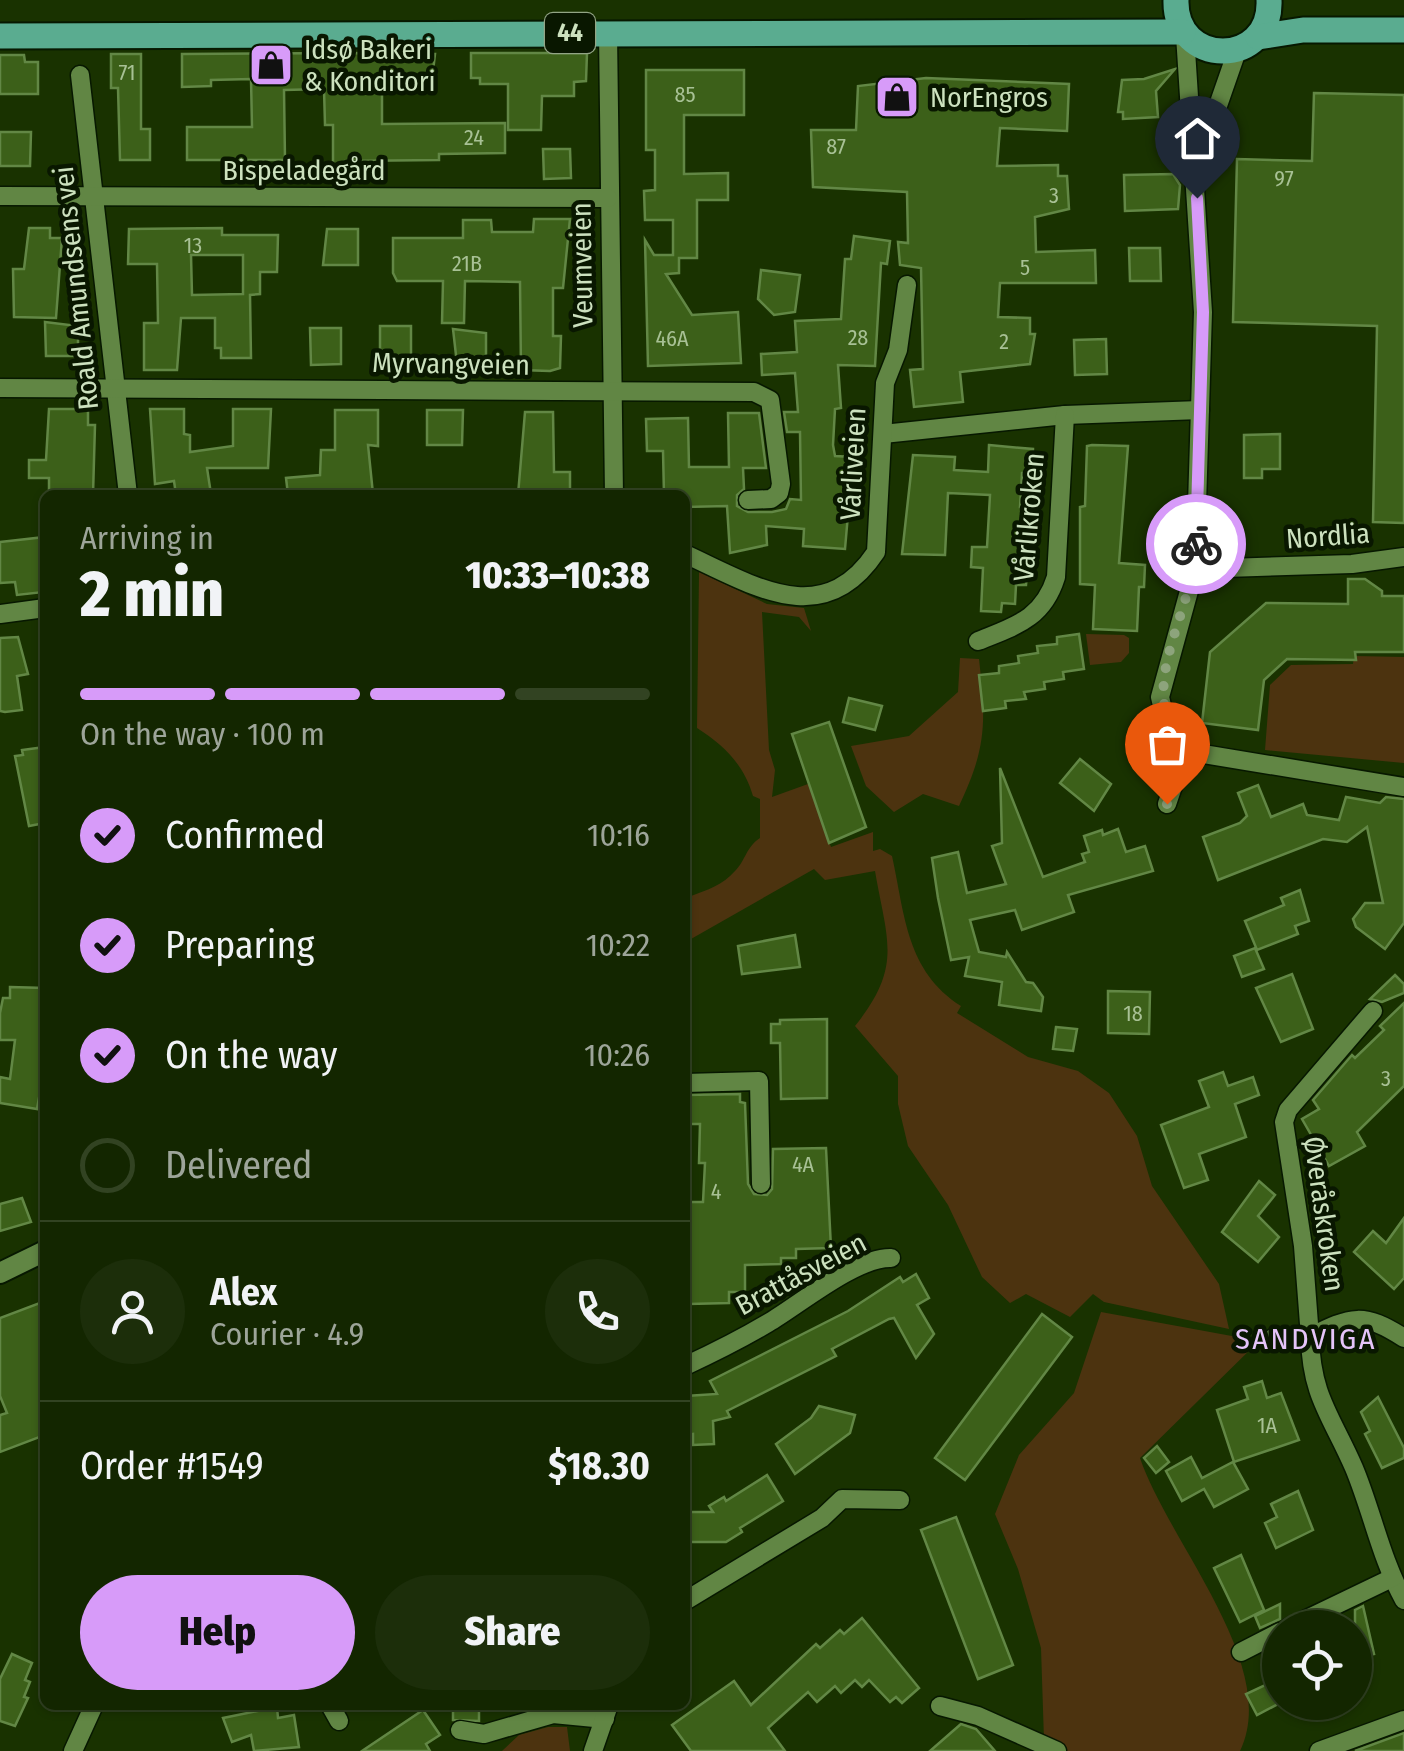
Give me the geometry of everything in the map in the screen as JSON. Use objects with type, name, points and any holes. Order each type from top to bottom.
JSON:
[{"type":"main road","points":[[1176,0],[1184,33]]},
{"type":"main road","points":[[1247,44],[1267,22],[1269,0]]},
{"type":"main road","name":"44","points":[[0,36],[1184,33],[1214,52],[1304,30],[1404,30]]},
{"type":"street","name":"Veumveien","points":[[608,33],[614,490]]},
{"type":"street","points":[[1184,33],[1203,312],[1195,569],[1160,697],[1166,723],[1185,751],[1404,786]]},
{"type":"street","points":[[1196,168],[1247,44]]},
{"type":"street","name":"Roald Amundsens vei","points":[[80,75],[127,490]]},
{"type":"street","name":"Bispeladegård","points":[[0,196],[608,198]]},
{"type":"street","name":"Vårliveien","points":[[690,556],[785,596],[815,598],[836,590],[865,568],[876,552],[886,378],[898,350],[907,285]]},
{"type":"street","name":"Myrvangveien","points":[[0,388],[754,392],[766,396],[775,413],[780,493],[771,499],[748,500]]},
{"type":"street","name":"Vårlikroken","points":[[882,434],[1065,415],[1200,410]]},
{"type":"street","name":"Vårlikroken","points":[[978,642],[1032,619],[1048,600],[1056,577],[1065,415]]},
{"type":"street","name":"Nordlia","points":[[1195,569],[1352,564],[1404,558]]},
{"type":"street","points":[[0,614],[40,609]]},
{"type":"street","points":[[1167,804],[1185,751]]},
{"type":"street","name":"Øveråskroken","points":[[1373,1011],[1284,1116],[1311,1314],[1314,1386],[1354,1468],[1392,1578],[1404,1600]]},
{"type":"street","points":[[690,1083],[759,1081],[761,1184]]},
{"type":"street","points":[[0,1272],[40,1253]]},
{"type":"street","name":"Brattåsveien","points":[[690,1363],[767,1323],[832,1282],[880,1258],[891,1258]]},
{"type":"street","points":[[1272,1338],[1310,1337],[1335,1324],[1364,1318],[1404,1338]]},
{"type":"street","points":[[690,1598],[822,1518],[842,1499],[900,1500]]},
{"type":"street","points":[[1325,1610],[1392,1578]]},
{"type":"street","points":[[1241,1652],[1262,1641]]},
{"type":"street","points":[[940,1706],[978,1716],[1057,1751]]},
{"type":"street","points":[[73,1751],[92,1710]]},
{"type":"street","points":[[460,1730],[484,1734],[553,1714],[607,1712],[593,1751]]},
{"type":"street","points":[[1319,1751],[1404,1720]]},
{"type":"shaded area","points":[[699,572],[767,604],[804,608],[811,631],[799,617],[762,612],[769,750],[775,770],[772,797],[808,784],[831,847],[873,832],[873,851],[880,849],[892,856],[905,920],[918,959],[943,992],[961,1006],[957,1013],[1028,1057],[1078,1071],[1109,1093],[1137,1136],[1152,1186],[1219,1284],[1229,1329],[1104,1302],[1093,1294],[1070,1317],[1026,1294],[1010,1303],[982,1277],[948,1205],[908,1146],[898,1104],[898,1076],[855,1026],[870,1005],[886,969],[887,935],[875,871],[825,880],[814,869],[691,939],[691,896],[730,876],[760,838],[760,799],[753,796],[732,757],[697,728]]},
{"type":"shaded area","points":[[1086,634],[1124,635],[1129,638],[1129,653],[1121,662],[1090,665]]},
{"type":"shaded area","points":[[1354,656],[1404,657],[1404,763],[1265,750],[1270,685],[1291,665],[1353,664]]},
{"type":"shaded area","points":[[960,658],[979,659],[983,700],[979,750],[959,806],[923,794],[894,812],[866,786],[851,746],[909,736],[958,692]]},
{"type":"shaded area","points":[[1101,1312],[1259,1341],[1140,1458],[1234,1643],[1246,1681],[1249,1717],[1240,1751],[1067,1751],[1044,1740],[1041,1648],[1018,1569],[995,1514],[1019,1455],[1074,1393]]},
{"type":"shaded area","points":[[548,1727],[567,1727],[570,1751],[502,1751],[519,1735]]},
{"type":"building","points":[[471,53],[587,53],[586,81],[574,82],[574,96],[542,96],[541,130],[508,130],[508,84],[480,84],[480,78],[471,78]]},
{"type":"building","points":[[111,54],[141,54],[141,129],[150,129],[150,160],[120,160],[118,88],[111,88]]},
{"type":"building","points":[[182,54],[435,54],[432,80],[419,80],[419,87],[382,88],[382,124],[505,123],[505,153],[439,154],[439,160],[345,161],[333,175],[333,125],[325,125],[324,89],[284,90],[285,160],[187,160],[187,127],[252,127],[251,79],[211,80],[211,86],[182,87]]},
{"type":"building","points":[[0,55],[24,55],[25,62],[38,62],[38,94],[0,94]]},
{"type":"building","points":[[1175,69],[1156,91],[1158,117],[1123,119],[1123,112],[1118,112],[1122,80],[1144,79]]},
{"type":"building","points":[[646,70],[744,70],[744,115],[684,115],[684,174],[728,173],[728,200],[697,200],[697,258],[679,258],[679,273],[666,274],[692,315],[738,312],[741,363],[648,366],[645,240],[654,255],[673,255],[673,220],[645,220],[644,191],[655,190],[655,150],[646,150]]},
{"type":"building","points":[[926,78],[1069,84],[1067,131],[1000,128],[997,166],[1058,165],[1058,176],[1067,176],[1069,209],[1035,217],[1036,252],[1095,250],[1096,283],[1000,283],[998,317],[1030,318],[1030,334],[1035,334],[1030,364],[960,372],[963,402],[914,407],[910,370],[923,369],[921,268],[900,265],[898,242],[908,243],[907,192],[813,187],[811,130],[856,130],[858,86]]},
{"type":"building","points":[[1314,93],[1404,95],[1404,523],[1373,522],[1377,326],[1233,322],[1237,159],[1312,161]]},
{"type":"building","points":[[0,132],[31,132],[30,166],[0,166]]},
{"type":"building","points":[[543,149],[570,149],[571,178],[544,179]]},
{"type":"building","points":[[1173,174],[1180,185],[1178,209],[1125,211],[1124,175]]},
{"type":"building","points":[[534,219],[570,219],[563,288],[553,288],[553,336],[561,336],[560,368],[550,371],[521,370],[520,282],[465,281],[464,323],[442,323],[443,281],[397,281],[393,273],[393,238],[463,238],[463,220],[491,220],[492,232],[533,232]]},
{"type":"building","points":[[29,228],[50,228],[50,238],[62,238],[56,318],[14,317],[13,269],[24,269]]},
{"type":"building","points":[[222,228],[222,235],[278,235],[277,272],[260,272],[260,294],[250,295],[251,358],[221,358],[221,348],[215,348],[215,318],[181,318],[177,370],[144,370],[144,323],[158,323],[157,264],[128,264],[129,229]],"holes":[[[191,255],[243,255],[243,294],[192,295]]]},
{"type":"building","points":[[327,229],[358,229],[358,265],[323,265]]},
{"type":"building","points":[[854,236],[890,241],[887,264],[881,263],[875,366],[838,365],[841,408],[835,409],[833,445],[835,456],[853,457],[845,549],[803,546],[804,529],[766,526],[767,545],[730,553],[727,506],[690,507],[690,490],[664,490],[663,451],[647,451],[646,419],[688,418],[689,467],[729,467],[728,413],[759,413],[766,468],[743,468],[744,489],[737,495],[737,506],[748,512],[772,512],[786,509],[790,499],[801,500],[800,432],[787,432],[784,412],[798,412],[795,373],[762,375],[761,354],[797,352],[795,321],[841,319],[845,259],[851,259]]},
{"type":"building","points":[[1129,248],[1160,248],[1161,281],[1130,281]]},
{"type":"building","points":[[761,270],[800,275],[795,312],[774,315],[758,299]]},
{"type":"building","points":[[45,322],[78,326],[78,356],[46,356]]},
{"type":"building","points":[[380,326],[411,326],[411,364],[380,364]]},
{"type":"building","points":[[310,328],[341,328],[341,364],[311,365]]},
{"type":"building","points":[[453,329],[486,333],[486,364],[457,364]]},
{"type":"building","points":[[1106,339],[1107,374],[1075,375],[1074,340]]},
{"type":"building","points":[[49,409],[88,409],[88,425],[95,425],[93,490],[49,490],[49,478],[29,478],[29,460],[46,460]]},
{"type":"building","points":[[150,409],[184,409],[184,434],[190,435],[190,452],[233,446],[233,409],[271,409],[268,468],[207,468],[210,490],[175,490],[174,481],[155,484]]},
{"type":"building","points":[[335,410],[378,410],[378,446],[368,445],[373,490],[287,490],[286,478],[320,475],[321,450],[335,450]]},
{"type":"building","points":[[427,410],[463,410],[462,445],[427,445]]},
{"type":"building","points":[[525,412],[553,412],[554,472],[570,472],[570,490],[518,490]]},
{"type":"building","points":[[1280,434],[1280,469],[1262,469],[1262,478],[1244,478],[1244,435]]},
{"type":"building","points":[[989,445],[1033,449],[1032,473],[1022,473],[1020,507],[1033,508],[1026,585],[1016,585],[1015,604],[1002,603],[1001,612],[981,611],[983,568],[971,567],[972,547],[987,547],[990,495],[948,493],[945,555],[902,554],[913,455],[955,457],[954,470],[988,472]]},
{"type":"building","points":[[1087,446],[1128,446],[1119,563],[1145,565],[1144,587],[1139,587],[1137,631],[1093,629],[1095,585],[1080,584],[1080,507],[1085,506]]},
{"type":"building","points":[[40,538],[40,592],[17,595],[15,582],[0,583],[0,542]]},
{"type":"building","points":[[1348,579],[1365,579],[1382,591],[1382,596],[1404,596],[1404,652],[1355,652],[1356,660],[1287,659],[1264,680],[1258,730],[1202,723],[1210,652],[1266,603],[1348,604]]},
{"type":"building","points":[[1079,634],[1084,669],[1063,672],[1064,679],[1044,682],[1045,689],[1024,692],[1026,699],[1005,701],[1006,708],[983,711],[979,675],[999,673],[999,666],[1019,663],[1018,656],[1038,653],[1037,646],[1057,644],[1057,637]]},
{"type":"building","points":[[18,637],[28,674],[17,676],[22,710],[0,711],[0,638]]},
{"type":"building","points":[[849,698],[882,706],[875,730],[843,722]]},
{"type":"building","points":[[829,722],[866,827],[829,843],[792,734]]},
{"type":"building","points":[[40,748],[40,824],[29,826],[15,756],[23,755],[22,750]]},
{"type":"building","points":[[1080,759],[1111,784],[1094,811],[1060,783]]},
{"type":"building","points":[[1000,768],[1043,877],[1085,862],[1082,854],[1089,852],[1084,836],[1118,829],[1126,852],[1145,846],[1153,871],[1068,895],[1074,912],[1022,930],[1015,910],[970,920],[979,952],[1006,957],[1007,952],[1026,982],[1033,983],[1043,997],[1041,1011],[999,1005],[1002,982],[965,976],[969,957],[951,960],[938,898],[932,858],[958,852],[967,893],[1006,884],[992,846],[1002,843]]},
{"type":"building","points":[[1258,785],[1271,817],[1303,804],[1307,815],[1339,820],[1346,797],[1380,803],[1386,797],[1404,799],[1404,923],[1385,949],[1356,927],[1353,919],[1365,903],[1383,903],[1367,827],[1347,842],[1323,839],[1218,880],[1203,837],[1240,823],[1247,816],[1238,793]]},
{"type":"building","points":[[1300,890],[1309,921],[1295,926],[1298,934],[1257,950],[1245,921],[1284,905],[1281,898]]},
{"type":"building","points":[[795,935],[800,967],[742,974],[738,946]]},
{"type":"building","points":[[1255,948],[1264,969],[1242,977],[1234,956]]},
{"type":"building","points":[[1292,974],[1313,1029],[1281,1042],[1256,988]]},
{"type":"building","points":[[1395,975],[1404,984],[1404,993],[1382,1002],[1370,999]]},
{"type":"building","points":[[10,987],[40,988],[37,1109],[0,1103],[0,1077],[10,1079],[15,1040],[0,1040],[3,998],[10,998]]},
{"type":"building","points":[[1108,991],[1150,992],[1149,1034],[1108,1033]]},
{"type":"building","points":[[1404,1003],[1404,1086],[1357,1132],[1365,1146],[1329,1166],[1302,1119],[1319,1109],[1313,1100],[1352,1055],[1355,1058],[1384,1030],[1380,1026]]},
{"type":"building","points":[[827,1019],[827,1098],[781,1099],[780,1043],[771,1043],[771,1024],[780,1024],[780,1020]]},
{"type":"building","points":[[1056,1027],[1077,1029],[1073,1051],[1053,1049]]},
{"type":"building","points":[[1223,1072],[1228,1086],[1253,1077],[1259,1095],[1235,1104],[1246,1137],[1199,1154],[1208,1180],[1184,1188],[1161,1125],[1209,1107],[1199,1081]]},
{"type":"building","points":[[740,1094],[740,1102],[745,1103],[748,1184],[754,1194],[767,1195],[772,1189],[773,1149],[826,1148],[831,1248],[796,1249],[796,1258],[781,1258],[781,1264],[745,1265],[745,1292],[729,1292],[729,1303],[690,1304],[690,1202],[703,1202],[705,1163],[699,1163],[700,1124],[690,1124],[690,1095]]},
{"type":"building","points":[[1259,1181],[1275,1195],[1258,1216],[1279,1237],[1258,1262],[1222,1232]]},
{"type":"building","points":[[22,1198],[31,1222],[0,1231],[0,1204]]},
{"type":"building","points":[[1404,1218],[1404,1278],[1394,1289],[1354,1252],[1373,1231],[1386,1243]]},
{"type":"building","points":[[916,1274],[929,1298],[917,1305],[934,1334],[916,1358],[894,1318],[889,1319],[832,1349],[836,1356],[727,1411],[730,1417],[713,1421],[714,1444],[693,1445],[690,1396],[717,1394],[710,1381],[848,1311],[900,1277],[903,1282]]},
{"type":"building","points":[[40,1303],[40,1437],[0,1452],[0,1415],[7,1413],[0,1396],[0,1318]]},
{"type":"building","points":[[1042,1314],[1072,1337],[965,1480],[935,1458]]},
{"type":"building","points":[[1262,1381],[1267,1398],[1281,1393],[1299,1440],[1234,1462],[1217,1410],[1248,1399],[1244,1387]]},
{"type":"building","points":[[1378,1397],[1404,1448],[1404,1458],[1382,1468],[1365,1434],[1370,1431],[1361,1412]]},
{"type":"building","points":[[819,1406],[855,1415],[850,1433],[795,1474],[776,1444],[811,1418]]},
{"type":"building","points":[[1157,1446],[1169,1462],[1156,1473],[1144,1458]]},
{"type":"building","points":[[1191,1457],[1202,1478],[1233,1462],[1248,1489],[1214,1507],[1204,1489],[1182,1501],[1166,1471]]},
{"type":"building","points":[[767,1475],[783,1501],[740,1528],[742,1532],[726,1542],[690,1542],[690,1512],[713,1512],[709,1506],[724,1497],[726,1501]]},
{"type":"building","points":[[1298,1491],[1313,1530],[1276,1548],[1265,1523],[1277,1517],[1271,1504]]},
{"type":"building","points":[[956,1517],[1013,1665],[978,1679],[921,1530]]},
{"type":"building","points":[[1241,1555],[1264,1610],[1240,1622],[1214,1568]]},
{"type":"building","points":[[1262,1613],[1262,1627],[1260,1628],[1255,1616]]},
{"type":"building","points":[[862,1618],[919,1688],[902,1703],[896,1697],[890,1702],[869,1680],[862,1687],[855,1680],[841,1693],[835,1686],[817,1702],[808,1692],[768,1728],[785,1751],[691,1751],[672,1725],[734,1681],[751,1705],[816,1644],[820,1648],[840,1630],[844,1634]]},
{"type":"building","points":[[12,1654],[32,1663],[25,1680],[30,1682],[24,1697],[28,1698],[15,1726],[0,1721],[0,1679]]},
{"type":"building","points":[[1262,1686],[1262,1712],[1257,1715],[1246,1694]]},
{"type":"building","points":[[262,1710],[277,1710],[278,1718],[294,1715],[299,1747],[254,1751],[251,1735],[232,1742],[223,1718]]},
{"type":"building","points":[[423,1710],[440,1735],[426,1744],[430,1751],[362,1751]]},
{"type":"building","points":[[453,1710],[479,1710],[479,1721],[453,1720]]},
{"type":"building","points":[[961,1724],[976,1729],[995,1751],[930,1751]]},
{"type":"building","points":[[1404,1733],[1404,1751],[1355,1751]]},
{"type":"way so far","points":[[1167,804],[1185,751],[1166,723],[1160,697],[1190,594],[1196,544]]},
{"type":"place","name":"Idsø Bakeri & Konditori","points":[[271,65]]},
{"type":"place","name":"NorEngros","points":[[897,97]]},
{"type":"district","name":"SANDVIGA","points":[[1306,1339]]},
{"type":"route","points":[[1196,544],[1203,312],[1197,198]]}]
